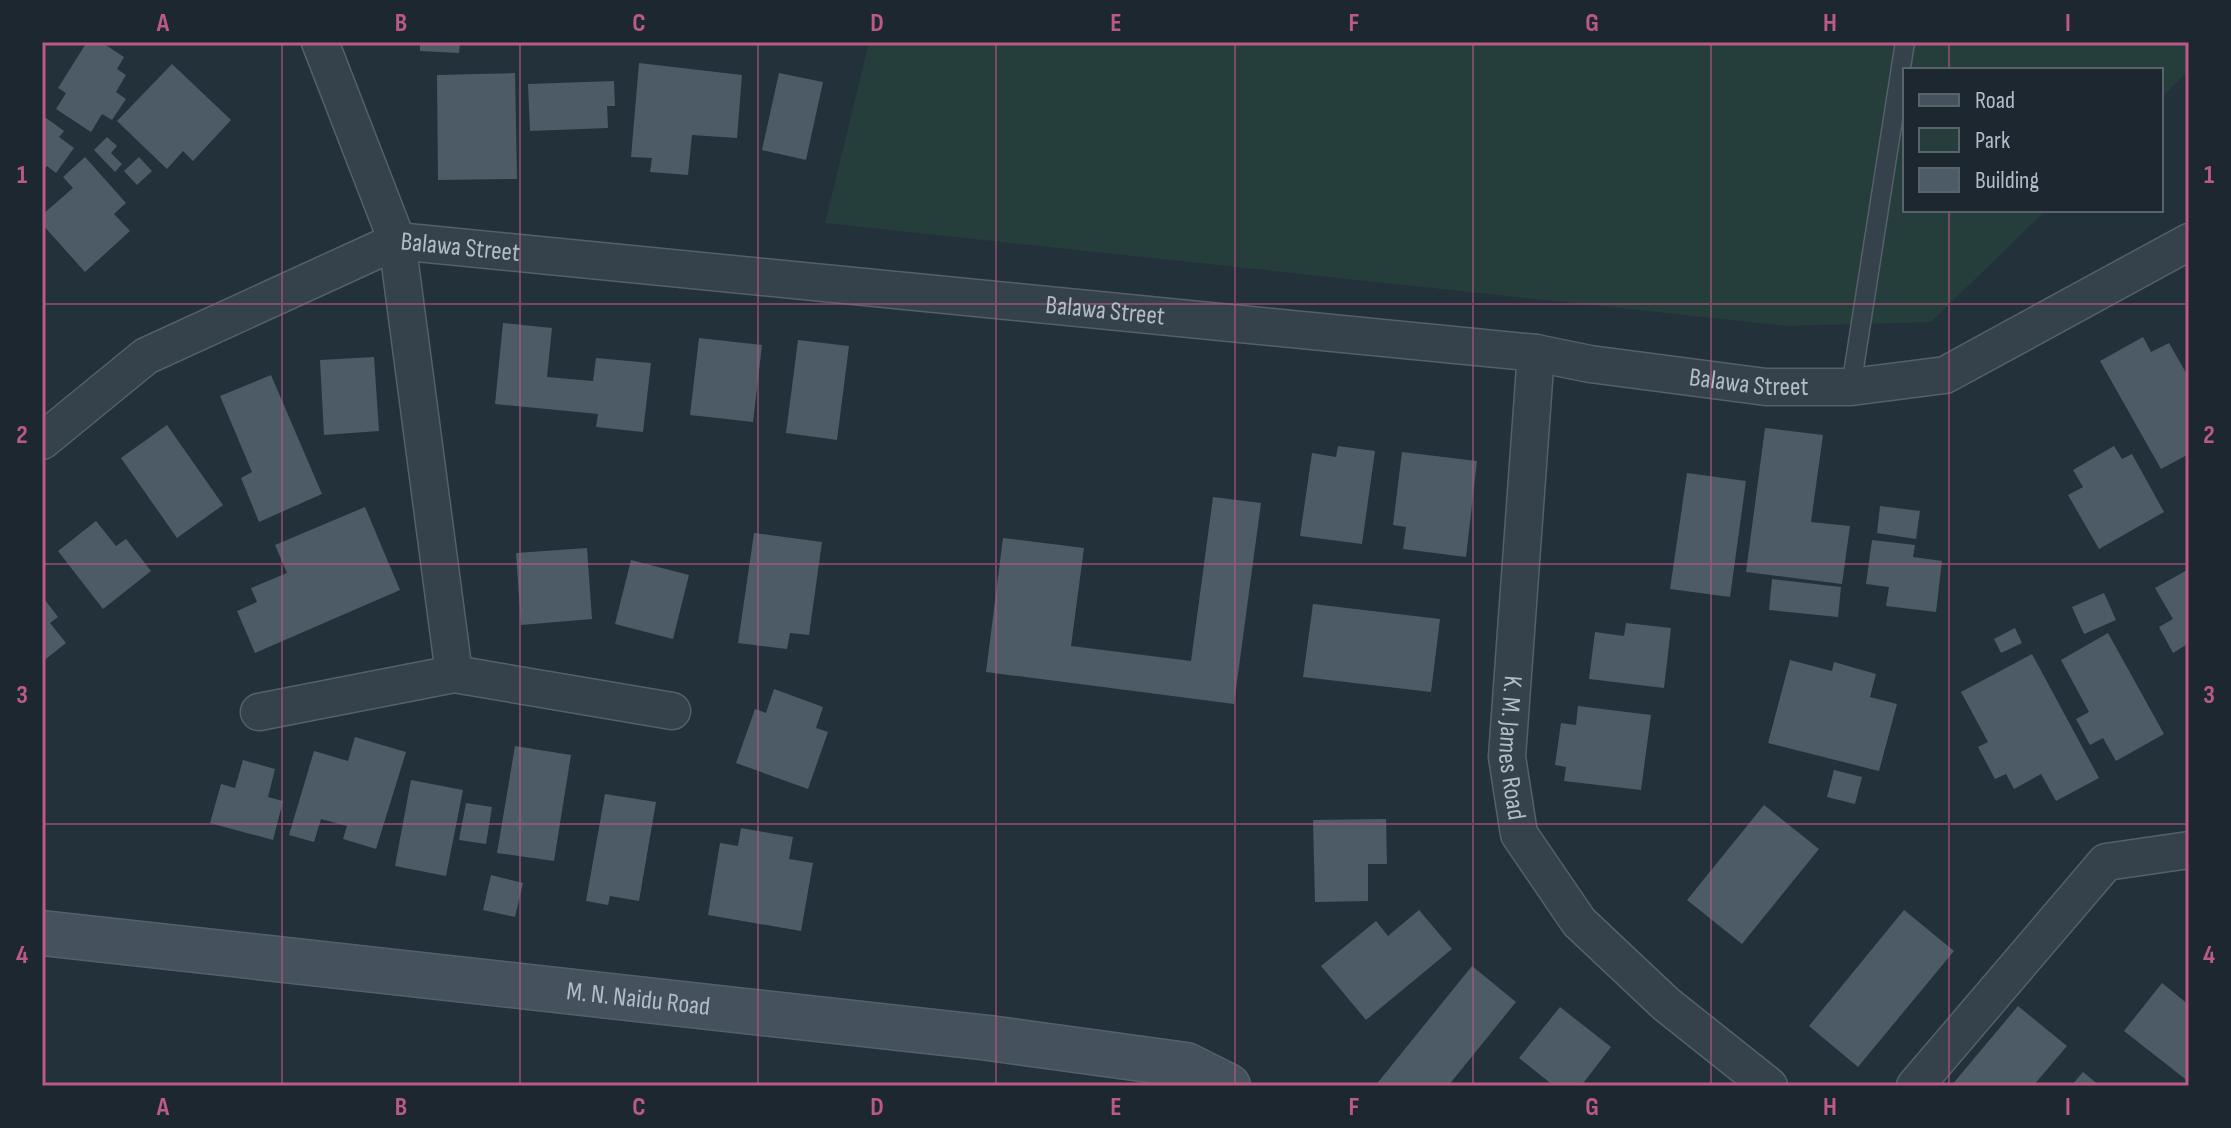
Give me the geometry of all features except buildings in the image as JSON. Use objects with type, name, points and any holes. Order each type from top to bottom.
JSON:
[{"type":"main road","name":"M. N. Naidu Road","points":[[42,933],[989,1038],[1186,1065],[1228,1086]]},
{"type":"street","points":[[320,42],[397,241],[454,674]]},
{"type":"street","name":"Balawa Street","points":[[42,441],[146,356],[397,241],[1536,353],[1590,364],[1766,387],[1851,387],[1945,375],[2189,242]]},
{"type":"street","name":"K. M. James Road","points":[[1536,353],[1507,757],[1519,834],[1579,922],[1666,1004],[1769,1086]]},
{"type":"street","points":[[259,712],[454,674],[672,711]]},
{"type":"street","points":[[1915,1086],[2106,862],[2189,850]]},
{"type":"lane","points":[[1851,387],[1905,42]]},
{"type":"green space","points":[[869,42],[2189,42],[2189,70],[2163,96],[2163,68],[1903,68],[1903,212],[2044,212],[1931,322],[1787,326],[825,223]]}]
